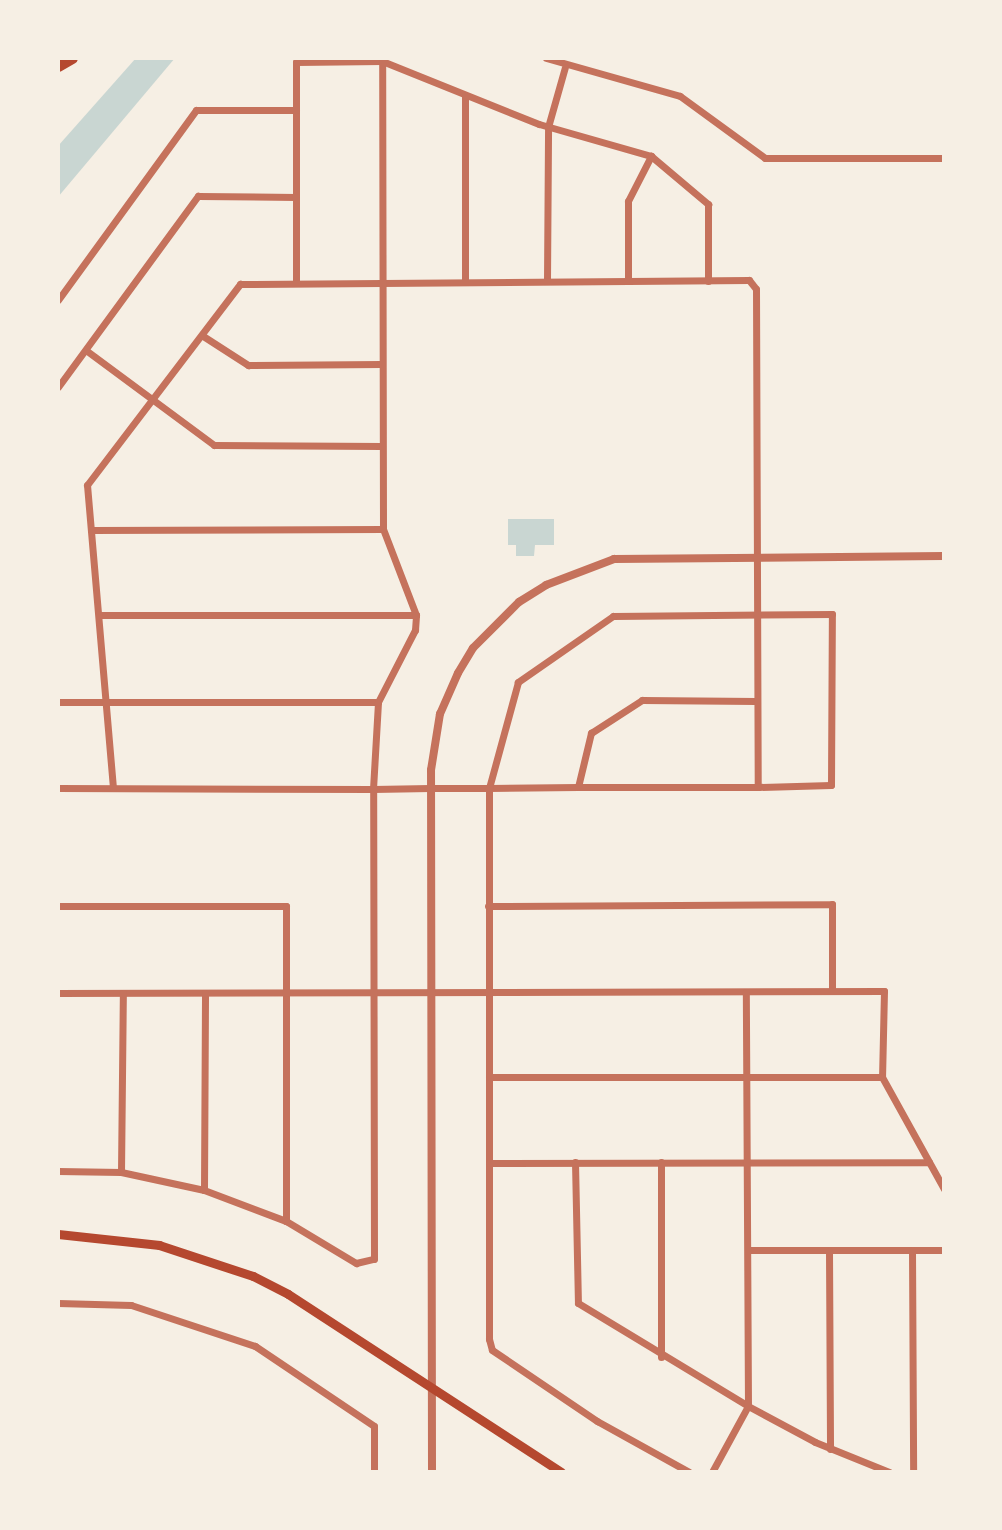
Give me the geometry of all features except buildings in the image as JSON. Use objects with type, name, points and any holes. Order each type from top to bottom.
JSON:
[{"type":"highway","points":[[58,66],[72,58]]},
{"type":"main road","points":[[58,1234],[159,1245],[235,1268],[288,1294],[561,1472]]},
{"type":"street","points":[[546,58],[565,67],[680,96],[765,158],[944,158]]},
{"type":"street","points":[[58,1171],[121,1172],[204,1190],[286,1221],[356,1263],[374,1259],[373,789],[378,702],[415,630],[416,615],[383,529],[382,61]]},
{"type":"street","points":[[296,282],[296,62],[382,61],[548,127],[651,156],[708,204],[708,281]]},
{"type":"street","points":[[547,281],[548,127],[565,67]]},
{"type":"street","points":[[465,95],[465,281]]},
{"type":"street","points":[[58,300],[196,110],[296,110]]},
{"type":"street","points":[[628,281],[628,201],[651,156]]},
{"type":"street","points":[[58,387],[198,196],[296,197]]},
{"type":"street","points":[[113,788],[87,485],[155,402],[240,284],[749,280],[756,289],[758,787]]},
{"type":"street","points":[[203,336],[248,365],[381,364]]},
{"type":"street","points":[[87,351],[220,446],[382,446]]},
{"type":"street","points":[[91,530],[383,529]]},
{"type":"street","points":[[432,1472],[430,788],[435,733],[448,693],[473,648],[519,602],[546,585],[614,559],[944,556]]},
{"type":"street","points":[[58,788],[373,789],[430,788],[489,788],[578,787],[758,787],[831,785],[832,614],[613,616],[518,682],[489,788],[492,1350],[597,1421],[689,1472]]},
{"type":"street","points":[[100,615],[416,615]]},
{"type":"street","points":[[578,787],[591,733],[642,700],[756,701]]},
{"type":"street","points":[[58,702],[378,702]]},
{"type":"street","points":[[488,906],[832,904],[832,991]]},
{"type":"street","points":[[58,906],[286,906],[286,1221]]},
{"type":"street","points":[[58,993],[884,991],[882,1077],[944,1189]]},
{"type":"street","points":[[712,1472],[748,1406],[746,992]]},
{"type":"street","points":[[121,1172],[123,993]]},
{"type":"street","points":[[204,1190],[205,993]]},
{"type":"street","points":[[489,1077],[882,1077]]},
{"type":"street","points":[[575,1162],[578,1303],[661,1357],[748,1406],[830,1449],[889,1472]]},
{"type":"street","points":[[661,1162],[661,1357]]},
{"type":"street","points":[[489,1163],[929,1162]]},
{"type":"street","points":[[748,1250],[944,1250]]},
{"type":"street","points":[[912,1250],[913,1472]]},
{"type":"street","points":[[829,1251],[830,1449]]},
{"type":"street","points":[[58,1303],[131,1305],[255,1346],[374,1426],[374,1472]]},
{"type":"shaded area","points":[[136,58],[175,58],[58,197],[58,146]]},
{"type":"shaded area","points":[[508,519],[554,519],[554,545],[535,545],[534,556],[516,556],[516,545],[508,545]]}]
